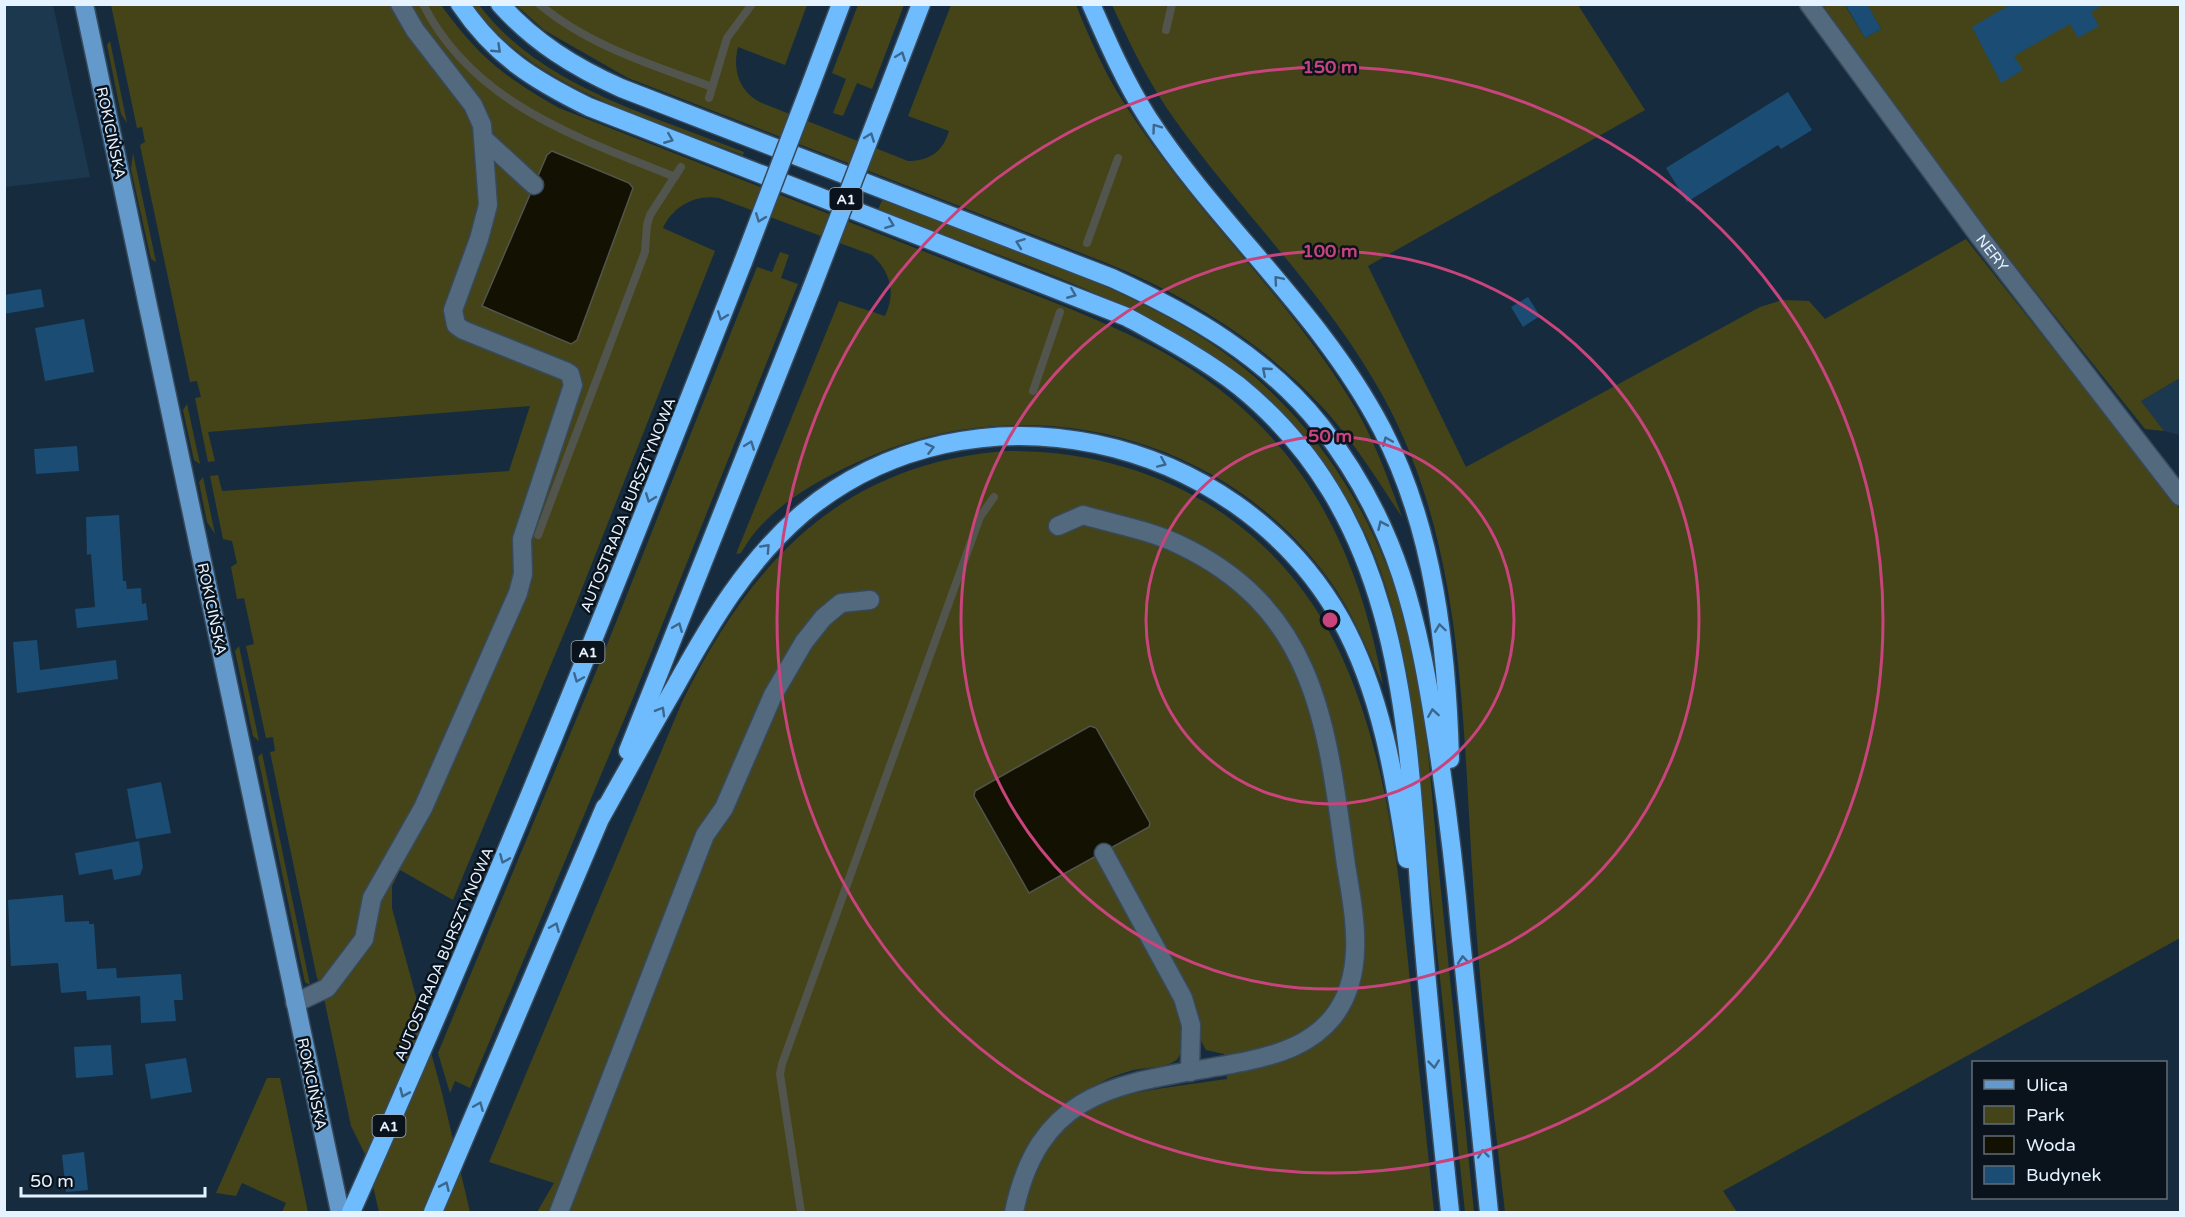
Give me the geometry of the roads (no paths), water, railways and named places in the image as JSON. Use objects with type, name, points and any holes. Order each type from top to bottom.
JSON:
[{"type":"highway","points":[[460,4],[474,25],[499,52],[524,72],[556,91],[684,145],[1127,317],[1203,360],[1258,403],[1307,459],[1336,502],[1373,576],[1392,649],[1414,810],[1428,1006],[1450,1212]]},
{"type":"highway","points":[[500,4],[518,25],[540,43],[591,75],[1112,278],[1193,318],[1263,368],[1312,417],[1341,453],[1377,514],[1409,594],[1420,639],[1451,833],[1489,1212]]},
{"type":"highway","points":[[826,46],[832,4]]},
{"type":"highway","name":"AUTOSTRADA BURSZTYNOWA","points":[[351,1212],[428,1040],[541,769],[743,262],[841,4]]},
{"type":"highway","name":"A1","points":[[433,1212],[601,817],[811,290],[921,4]]},
{"type":"highway","points":[[1091,4],[1128,83],[1149,118],[1174,153],[1308,316],[1347,370],[1383,430],[1423,535],[1438,616],[1448,686],[1451,833]]},
{"type":"highway","points":[[601,817],[709,625],[733,589],[774,539],[818,502],[865,473],[896,459],[927,448],[978,438],[1042,435],[1116,447],[1184,472],[1235,503],[1287,548],[1340,619],[1364,669],[1380,724],[1398,804],[1428,1006]]},
{"type":"main road","name":"ROKICIŃSKA","points":[[84,4],[340,1212]]},
{"type":"street","points":[[295,1004],[327,988],[364,939],[372,898],[428,797],[518,593],[522,574],[522,539],[573,385],[570,374],[565,370],[463,330],[453,317],[453,310],[479,239],[488,205],[484,139],[479,114],[415,30],[400,4]]},
{"type":"street","name":"NERY","points":[[1809,4],[1979,236],[2181,496]]},
{"type":"street","points":[[484,139],[534,185]]},
{"type":"street","points":[[1014,1212],[1026,1170],[1046,1138],[1069,1112],[1105,1091],[1139,1081],[1271,1056],[1293,1048],[1321,1029],[1333,1017],[1347,991],[1354,964],[1355,934],[1326,730],[1314,691],[1292,645],[1257,602],[1220,568],[1177,544],[1083,515],[1058,526]]},
{"type":"street","points":[[559,1212],[705,835],[730,797],[773,695],[804,642],[823,618],[841,603],[870,600]]},
{"type":"street","points":[[1104,853],[1183,998],[1191,1025],[1190,1072]]},
{"type":"water","points":[[552,151],[629,183],[633,188],[577,340],[571,344],[482,306],[547,155]]},
{"type":"water","points":[[1090,726],[1096,728],[1150,823],[1149,827],[1029,893],[974,796],[975,791]]},
{"type":"waterway","points":[[423,4],[444,39],[470,68],[499,92],[566,131],[675,177]]},
{"type":"waterway","points":[[539,4],[558,19],[600,43],[712,87]]},
{"type":"waterway","points":[[709,98],[727,38],[752,4]]},
{"type":"waterway","points":[[1166,30],[1172,4]]},
{"type":"waterway","points":[[1087,243],[1118,158]]},
{"type":"waterway","points":[[538,535],[645,252],[650,215],[681,167]]},
{"type":"waterway","points":[[1033,391],[1060,312]]},
{"type":"waterway","points":[[801,1212],[780,1074],[782,1064],[980,517],[994,497]]}]
